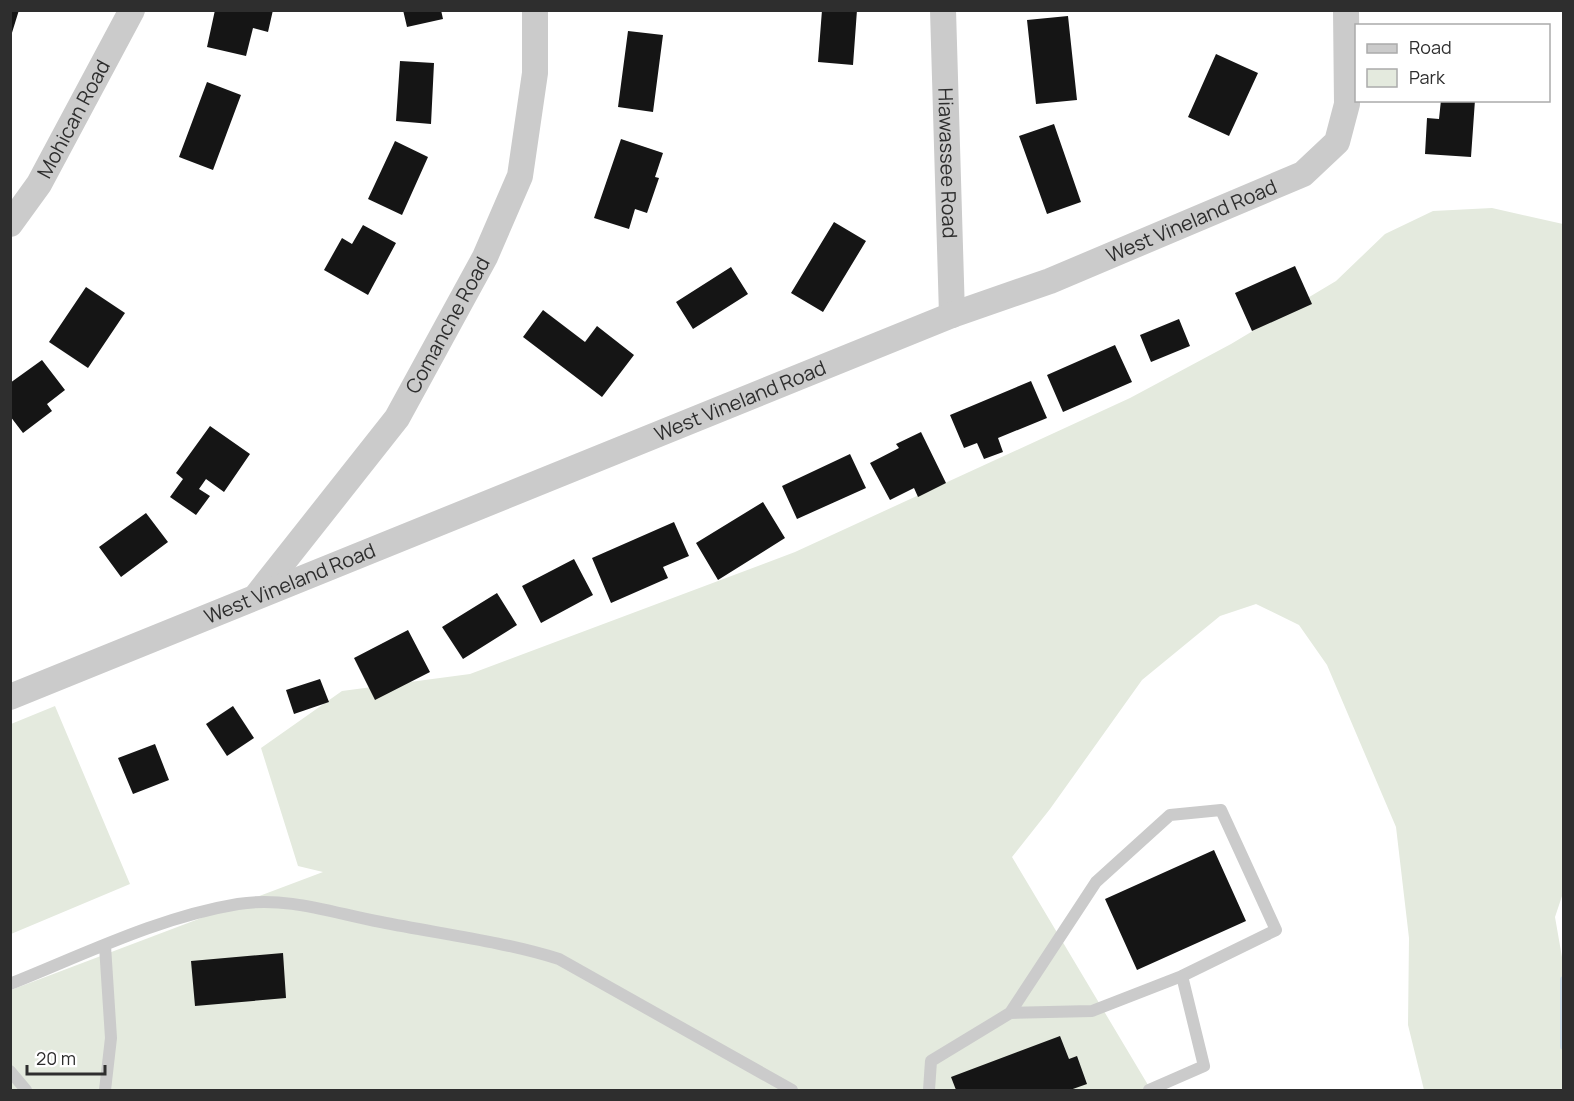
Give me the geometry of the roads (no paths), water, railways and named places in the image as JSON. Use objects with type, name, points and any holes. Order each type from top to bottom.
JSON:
[{"type":"street","name":"Mohican Road","points":[[10,224],[39,184],[132,10]]},
{"type":"street","name":"Comanche Road","points":[[256,597],[397,418],[485,257],[520,176],[535,73],[535,10]]},
{"type":"street","name":"Hiawassee Road","points":[[943,10],[952,315]]},
{"type":"street","name":"West Vineland Road","points":[[10,697],[952,315],[1050,281],[1303,174],[1337,142],[1347,104],[1346,10]]},
{"type":"lane","points":[[929,1090],[931,1061],[1010,1013],[1096,882],[1170,815],[1221,810],[1276,930],[1182,976],[1092,1011],[1010,1013]]},
{"type":"lane","points":[[10,984],[182,915],[240,903],[285,900],[382,922],[525,949],[559,959],[792,1090]]},
{"type":"lane","points":[[105,946],[111,1038],[105,1090]]},
{"type":"lane","points":[[1149,1090],[1204,1066],[1182,976]]},
{"type":"lane","points":[[10,1071],[26,1090]]},
{"type":"waterway","points":[[1564,980],[1564,1046]]}]
